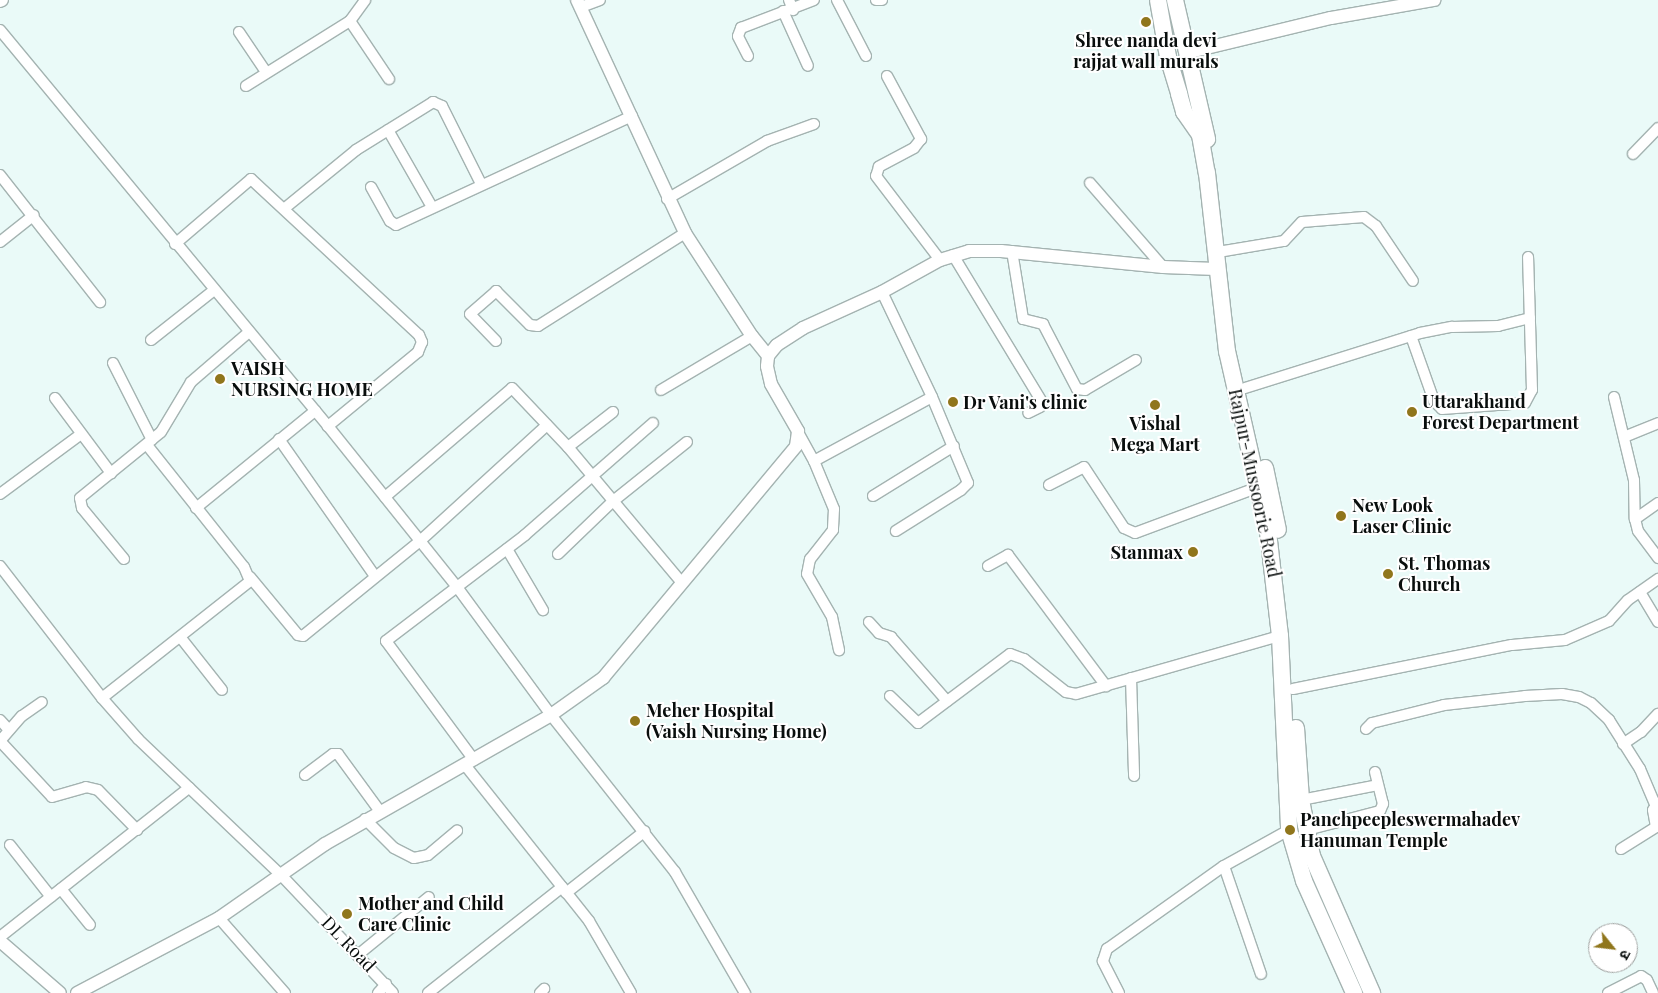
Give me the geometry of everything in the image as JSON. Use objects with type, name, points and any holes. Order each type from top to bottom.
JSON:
[{"type":"main road","name":"Rajpur-Mussoorie Road","points":[[1158,0],[1169,59],[1184,112],[1200,135],[1207,173],[1216,268],[1228,351],[1259,487],[1272,558],[1280,636],[1289,830],[1304,881],[1354,993]]},
{"type":"main road","name":"Rajpur-Mussoorie Road","points":[[1175,0],[1189,54],[1212,163],[1235,342],[1274,501],[1285,582],[1301,800],[1307,830],[1321,878],[1372,993]]},
{"type":"main road","points":[[1178,42],[1189,54],[1180,70],[1169,59],[1178,42]]},
{"type":"street","points":[[246,86],[350,20],[365,0]]},
{"type":"street","points":[[600,0],[579,3],[632,116],[667,199],[684,233],[752,336],[768,356],[771,384],[814,461],[830,498],[835,522],[826,542],[810,560],[807,574],[832,617],[839,650]]},
{"type":"street","points":[[748,56],[738,36],[739,31],[788,7],[814,0]]},
{"type":"street","points":[[838,0],[866,56]]},
{"type":"street","points":[[876,0],[882,0]]},
{"type":"street","points":[[1189,54],[1331,18],[1434,0]]},
{"type":"street","points":[[788,7],[808,66]]},
{"type":"street","points":[[350,20],[389,79]]},
{"type":"street","points":[[1182,28],[1194,40],[1211,48]]},
{"type":"street","points":[[0,30],[175,244],[328,426],[457,587],[551,715],[645,831],[686,888],[745,993]]},
{"type":"street","points":[[240,32],[266,72]]},
{"type":"street","points":[[887,76],[921,139],[914,148],[879,167],[876,176],[940,260]]},
{"type":"street","points":[[285,208],[322,175],[432,102],[438,103],[481,184]]},
{"type":"street","points":[[371,187],[393,224],[632,116]]},
{"type":"street","points":[[667,199],[768,142],[814,124]]},
{"type":"street","points":[[1633,154],[1658,128]]},
{"type":"street","points":[[388,130],[432,206]]},
{"type":"street","points":[[0,174],[34,215],[100,302]]},
{"type":"street","points":[[175,244],[251,179],[285,208],[419,335],[422,342],[418,352],[328,426]]},
{"type":"street","points":[[1090,183],[1163,267]]},
{"type":"street","points":[[0,242],[34,215]]},
{"type":"street","points":[[1224,251],[1285,241],[1302,222],[1364,217],[1376,226],[1413,281]]},
{"type":"street","points":[[496,341],[470,314],[496,291],[530,324],[538,326],[684,233]]},
{"type":"street","points":[[768,356],[777,345],[803,328],[882,292],[940,260],[969,251],[1012,252],[1163,267],[1216,268]]},
{"type":"street","points":[[1012,252],[1023,319],[1043,324],[1077,389],[1085,390],[1136,360]]},
{"type":"street","points":[[953,255],[1042,402],[1040,408],[1028,413]]},
{"type":"street","points":[[1411,336],[1434,401],[1442,409],[1521,405],[1532,390],[1528,257]]},
{"type":"street","points":[[151,340],[214,290]]},
{"type":"street","points":[[882,292],[932,397],[967,479],[965,488],[896,530]]},
{"type":"street","points":[[1245,388],[1411,336],[1452,326],[1498,326],[1530,318]]},
{"type":"street","points":[[124,559],[79,503],[80,498],[149,443],[160,432],[191,382],[249,332]]},
{"type":"street","points":[[661,390],[752,336]]},
{"type":"street","points":[[113,363],[149,443],[196,508],[250,577],[301,637],[420,541],[547,424]]},
{"type":"street","points":[[385,497],[512,388],[568,447],[612,502],[682,583]]},
{"type":"street","points":[[814,461],[932,397]]},
{"type":"street","points":[[1614,397],[1634,480],[1635,519],[1638,531],[1658,558]]},
{"type":"street","points":[[55,398],[111,474]]},
{"type":"street","points":[[196,508],[315,411]]},
{"type":"street","points":[[568,447],[613,412]]},
{"type":"street","points":[[631,993],[599,935],[470,763],[386,641],[507,549],[653,423]]},
{"type":"street","points":[[1624,437],[1658,423]]},
{"type":"street","points":[[0,494],[81,434]]},
{"type":"street","points":[[77,993],[219,918],[379,810],[470,763],[551,715],[603,678],[644,632],[682,583],[796,446],[799,434]]},
{"type":"street","points":[[279,440],[375,576]]},
{"type":"street","points":[[558,554],[612,502],[688,442]]},
{"type":"street","points":[[872,496],[954,446]]},
{"type":"street","points":[[1049,485],[1084,467],[1124,528],[1135,533],[1259,487]]},
{"type":"street","points":[[1635,519],[1658,504]]},
{"type":"street","points":[[507,549],[543,610]]},
{"type":"street","points":[[988,566],[1008,555],[1106,686]]},
{"type":"street","name":"DL Road","points":[[0,566],[102,698],[138,740],[282,876],[359,954],[393,993]]},
{"type":"street","points":[[102,698],[246,587],[250,577]]},
{"type":"street","points":[[1293,689],[1512,646],[1555,643],[1604,624],[1640,592],[1658,579]]},
{"type":"street","points":[[1640,592],[1658,622]]},
{"type":"street","points":[[869,622],[879,633],[891,637],[947,701]]},
{"type":"street","points":[[890,696],[918,723],[1010,654],[1018,655],[1071,694],[1106,686],[1280,636]]},
{"type":"street","points":[[181,638],[222,690]]},
{"type":"street","points":[[1131,678],[1134,776]]},
{"type":"street","points":[[1366,729],[1372,723],[1444,705],[1562,694],[1579,697],[1600,710],[1640,769],[1656,804],[1656,827],[1621,849]]},
{"type":"street","points":[[42,702],[9,730],[0,741],[52,797],[86,787],[98,790],[137,830]]},
{"type":"street","points":[[1623,744],[1641,732],[1658,714]]},
{"type":"street","points":[[0,720],[9,730]]},
{"type":"street","points":[[305,775],[333,754],[338,754],[379,810]]},
{"type":"street","points":[[1307,830],[1380,810],[1382,804],[1375,772]]},
{"type":"street","points":[[1301,800],[1378,785]]},
{"type":"street","points":[[60,993],[0,939],[189,788]]},
{"type":"street","points":[[365,819],[394,848],[414,858],[428,855],[457,831]]},
{"type":"street","points":[[1119,993],[1103,961],[1105,952],[1224,866],[1289,830]]},
{"type":"street","points":[[428,993],[645,831]]},
{"type":"street","points":[[10,845],[51,897]]},
{"type":"street","points":[[1224,866],[1261,974]]},
{"type":"street","points":[[61,889],[90,925]]},
{"type":"street","points":[[359,954],[429,897]]},
{"type":"street","points":[[219,918],[285,993]]},
{"type":"street","points":[[1608,993],[1641,976],[1647,980],[1653,993]]},
{"type":"street","points":[[378,993],[386,984]]},
{"type":"place","name":"Shree nanda devi rajjat wall murals","points":[[1146,22]]},
{"type":"place","name":"VAISH NURSING HOME","points":[[220,379]]},
{"type":"place","name":"Dr Vani's clinic","points":[[953,402]]},
{"type":"place","name":"Vishal Mega Mart","points":[[1155,405]]},
{"type":"place","name":"Uttarakhand Forest Department","points":[[1412,412]]},
{"type":"place","name":"New Look Laser Clinic","points":[[1341,516]]},
{"type":"place","name":"Stanmax","points":[[1193,552]]},
{"type":"place","name":"St. Thomas Church","points":[[1388,574]]},
{"type":"place","name":"Meher Hospital (Vaish Nursing Home)","points":[[635,721]]},
{"type":"place","name":"Panchpeepleswermahadev Hanuman Temple","points":[[1290,830]]},
{"type":"place","name":"Mother and Child Care Clinic","points":[[347,914]]}]
